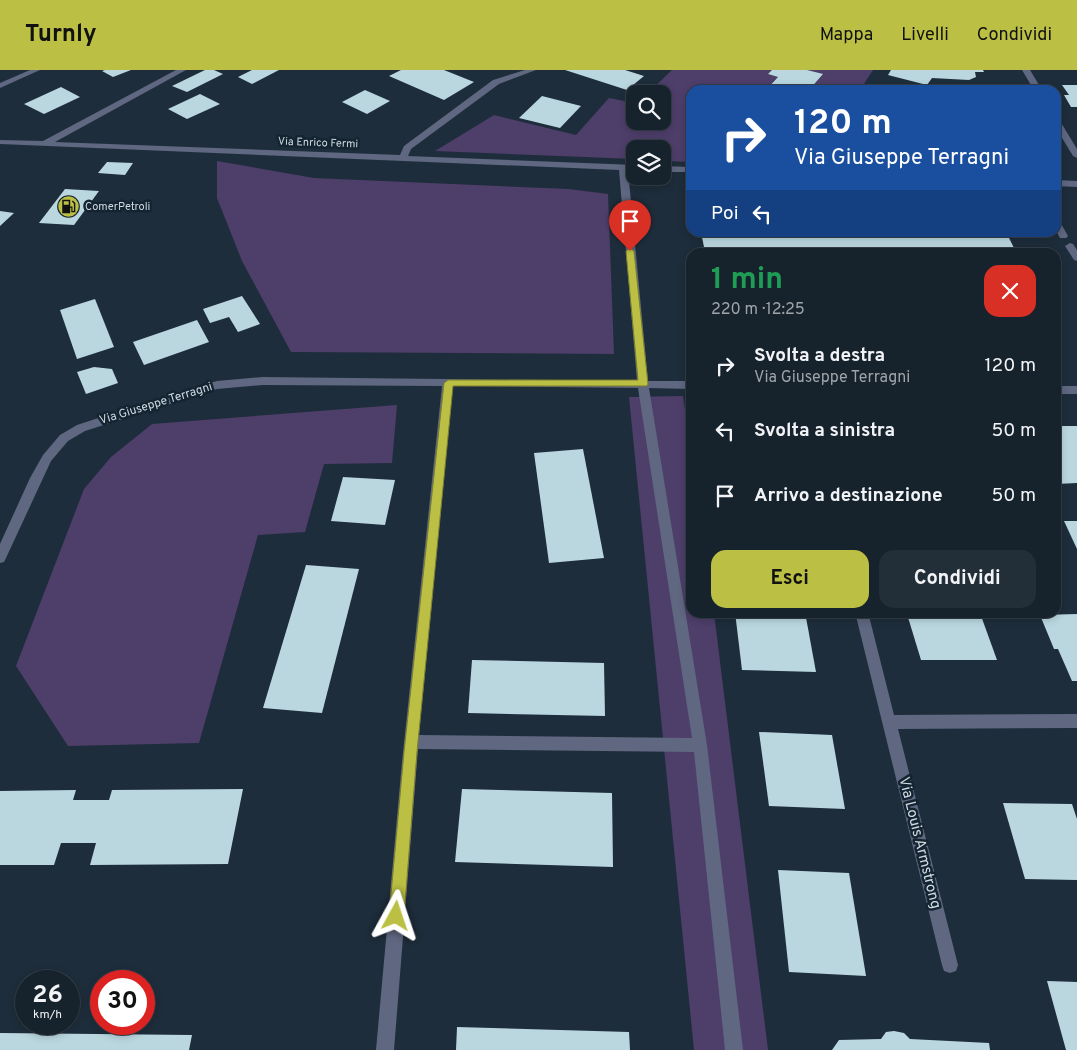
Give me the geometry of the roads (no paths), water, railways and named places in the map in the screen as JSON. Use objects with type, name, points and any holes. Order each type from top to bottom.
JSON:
[{"type":"street","points":[[0,86],[36,70]]},
{"type":"street","points":[[44,144],[182,70]]},
{"type":"street","points":[[404,158],[407,148],[496,82],[532,70]]},
{"type":"street","points":[[1026,70],[1035,85]]},
{"type":"street","points":[[1061,129],[1077,156]]},
{"type":"street","name":"Via Enrico Fermi","points":[[0,142],[626,167]]},
{"type":"street","points":[[622,167],[643,384],[700,745],[734,1050]]},
{"type":"street","points":[[671,169],[686,170]]},
{"type":"street","points":[[1061,183],[1077,184]]},
{"type":"street","points":[[1061,232],[1063,236]]},
{"type":"street","points":[[1070,246],[1077,258]]},
{"type":"street","name":"Via Giuseppe Terragni","points":[[0,558],[36,478],[47,458],[64,438],[81,428],[217,385],[263,380],[643,384]]},
{"type":"street","points":[[385,1050],[412,742],[448,383]]},
{"type":"street","points":[[643,384],[686,384]]},
{"type":"street","points":[[1061,390],[1077,390]]},
{"type":"street","name":"Via Louis Armstrong","points":[[862,618],[950,965]]},
{"type":"street","points":[[888,722],[1077,721]]},
{"type":"street","points":[[412,742],[700,745]]},
{"type":"place","name":"ComerPetroli","points":[[69,207]]}]
